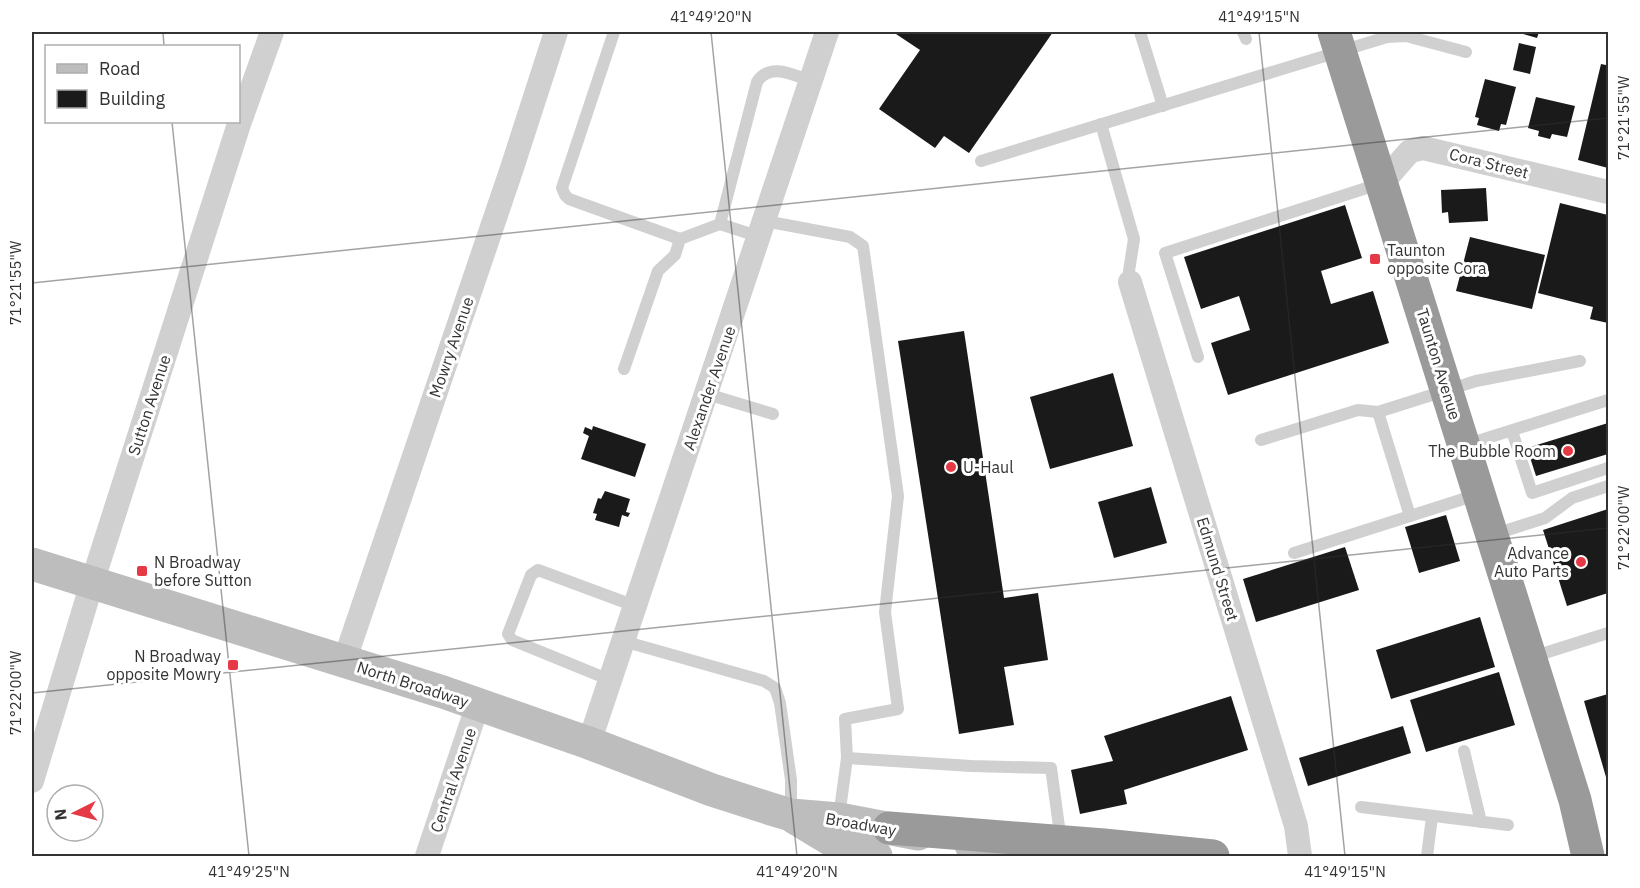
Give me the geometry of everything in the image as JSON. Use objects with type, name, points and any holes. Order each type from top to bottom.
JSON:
[{"type":"highway","name":"Taunton Avenue","points":[[1337,41],[1575,800]]},
{"type":"highway","points":[[1575,800],[1593,820],[1608,832]]},
{"type":"highway","points":[[1570,856],[1574,835],[1575,800]]},
{"type":"highway","points":[[1575,800],[1588,856]]},
{"type":"highway","points":[[882,842],[1061,842],[1213,856]]},
{"type":"main road","name":"North Broadway","points":[[32,564],[478,704],[712,790],[791,815]]},
{"type":"main road","name":"Broadway","points":[[791,815],[839,819],[882,842]]},
{"type":"main road","name":"Broadway","points":[[791,815],[833,841],[882,842],[1024,856]]},
{"type":"street","name":"Sutton Avenue","points":[[240,121],[272,32]]},
{"type":"street","name":"Mowry Avenue","points":[[344,662],[556,32]]},
{"type":"street","name":"Alexander Avenue","points":[[589,743],[827,32]]},
{"type":"street","name":"Sutton Avenue","points":[[32,781],[92,583],[239,123]]},
{"type":"street","name":"Cora Street","points":[[1382,183],[1406,155],[1416,149],[1424,148],[1608,192]]},
{"type":"street","name":"Edmund Street","points":[[1130,282],[1296,826],[1300,856]]},
{"type":"street","name":"Central Avenue","points":[[427,856],[478,704]]},
{"type":"lane","points":[[614,32],[562,188],[564,195],[569,199],[681,239],[720,224],[850,237],[863,246],[898,496],[885,612],[898,708],[845,719],[847,758],[839,819]]},
{"type":"lane","points":[[1140,32],[1163,106]]},
{"type":"lane","points":[[981,161],[1163,106],[1337,41],[1406,36],[1466,52]]},
{"type":"lane","points":[[720,224],[760,76],[779,71],[811,81]]},
{"type":"lane","points":[[1101,124],[1134,238],[1129,271],[1130,282]]},
{"type":"lane","points":[[1198,357],[1165,253],[1382,183]]},
{"type":"lane","points":[[624,369],[658,271],[675,255],[681,239]]},
{"type":"lane","points":[[1261,440],[1358,410],[1378,412],[1476,381],[1580,361]]},
{"type":"lane","points":[[707,394],[773,414]]},
{"type":"lane","points":[[1464,446],[1606,400]]},
{"type":"lane","points":[[1378,412],[1410,516]]},
{"type":"lane","points":[[1512,430],[1532,493],[1608,468]]},
{"type":"lane","points":[[1492,535],[1545,518],[1572,498],[1608,486]]},
{"type":"lane","points":[[1294,553],[1479,494]]},
{"type":"lane","points":[[610,680],[512,640],[508,634],[531,575],[538,570],[635,606]]},
{"type":"lane","points":[[1531,658],[1608,633]]},
{"type":"lane","points":[[623,640],[764,681],[775,688],[780,702],[791,780],[791,815]]},
{"type":"lane","points":[[1464,751],[1481,822]]},
{"type":"lane","points":[[847,758],[971,766],[1051,768],[1061,842]]},
{"type":"lane","points":[[1360,807],[1508,825]]},
{"type":"lane","points":[[1427,856],[1432,817]]},
{"type":"building","points":[[893,32],[1053,32],[969,153],[944,136],[935,148],[879,109],[920,50]]},
{"type":"building","points":[[1516,32],[1539,32],[1537,38]]},
{"type":"building","points":[[1519,43],[1536,47],[1530,74],[1513,70]]},
{"type":"building","points":[[1608,59],[1608,168],[1578,160],[1601,64],[1606,65]]},
{"type":"building","points":[[1485,79],[1516,87],[1506,125],[1501,124],[1499,131],[1477,125],[1479,118],[1475,117]]},
{"type":"building","points":[[1536,97],[1575,106],[1567,137],[1552,134],[1550,139],[1538,136],[1539,131],[1528,128]]},
{"type":"building","points":[[1486,188],[1488,221],[1449,223],[1448,212],[1442,213],[1441,190]]},
{"type":"building","points":[[1560,203],[1608,215],[1608,323],[1590,319],[1593,307],[1538,293]]},
{"type":"building","points":[[1345,205],[1362,258],[1321,271],[1331,304],[1373,291],[1389,343],[1228,395],[1211,343],[1250,330],[1239,296],[1201,309],[1184,257]]},
{"type":"building","points":[[1470,237],[1545,255],[1532,309],[1456,291]]},
{"type":"building","name":"U-Haul","points":[[964,331],[1004,598],[1038,593],[1048,660],[1004,667],[1014,725],[959,734],[898,341]]},
{"type":"building","points":[[1113,373],[1133,446],[1050,469],[1030,397]]},
{"type":"building","name":"The Bubble Room","points":[[1608,423],[1608,454],[1536,476],[1527,448]]},
{"type":"building","points":[[593,426],[646,444],[635,477],[581,459],[589,436],[583,433],[585,427],[592,430]]},
{"type":"building","points":[[1151,487],[1167,543],[1114,558],[1098,502]]},
{"type":"building","points":[[605,491],[630,499],[626,512],[630,513],[628,517],[622,515],[619,527],[595,520],[597,514],[593,513],[598,498],[601,499]]},
{"type":"building","name":"Advance Auto Parts","points":[[1608,509],[1608,593],[1567,606],[1543,530]]},
{"type":"building","points":[[1446,515],[1460,561],[1419,573],[1405,527]]},
{"type":"building","points":[[1345,547],[1359,590],[1256,622],[1243,579]]},
{"type":"building","points":[[1480,617],[1495,667],[1391,699],[1376,650]]},
{"type":"building","points":[[1499,672],[1515,725],[1426,752],[1410,700]]},
{"type":"building","points":[[1608,694],[1608,784],[1584,701]]},
{"type":"building","points":[[1231,696],[1248,750],[1124,790],[1127,804],[1080,814],[1071,770],[1113,761],[1104,736]]},
{"type":"building","points":[[1403,726],[1411,753],[1308,786],[1299,758]]},
{"type":"place","name":"Taunton opposite Cora","points":[[1375,259]]},
{"type":"place","name":"The Bubble Room","points":[[1568,451]]},
{"type":"place","name":"U-Haul","points":[[951,467]]},
{"type":"place","name":"Advance Auto Parts","points":[[1581,562]]},
{"type":"place","name":"N Broadway before Sutton","points":[[142,571]]},
{"type":"place","name":"N Broadway opposite Mowry","points":[[233,665]]}]
